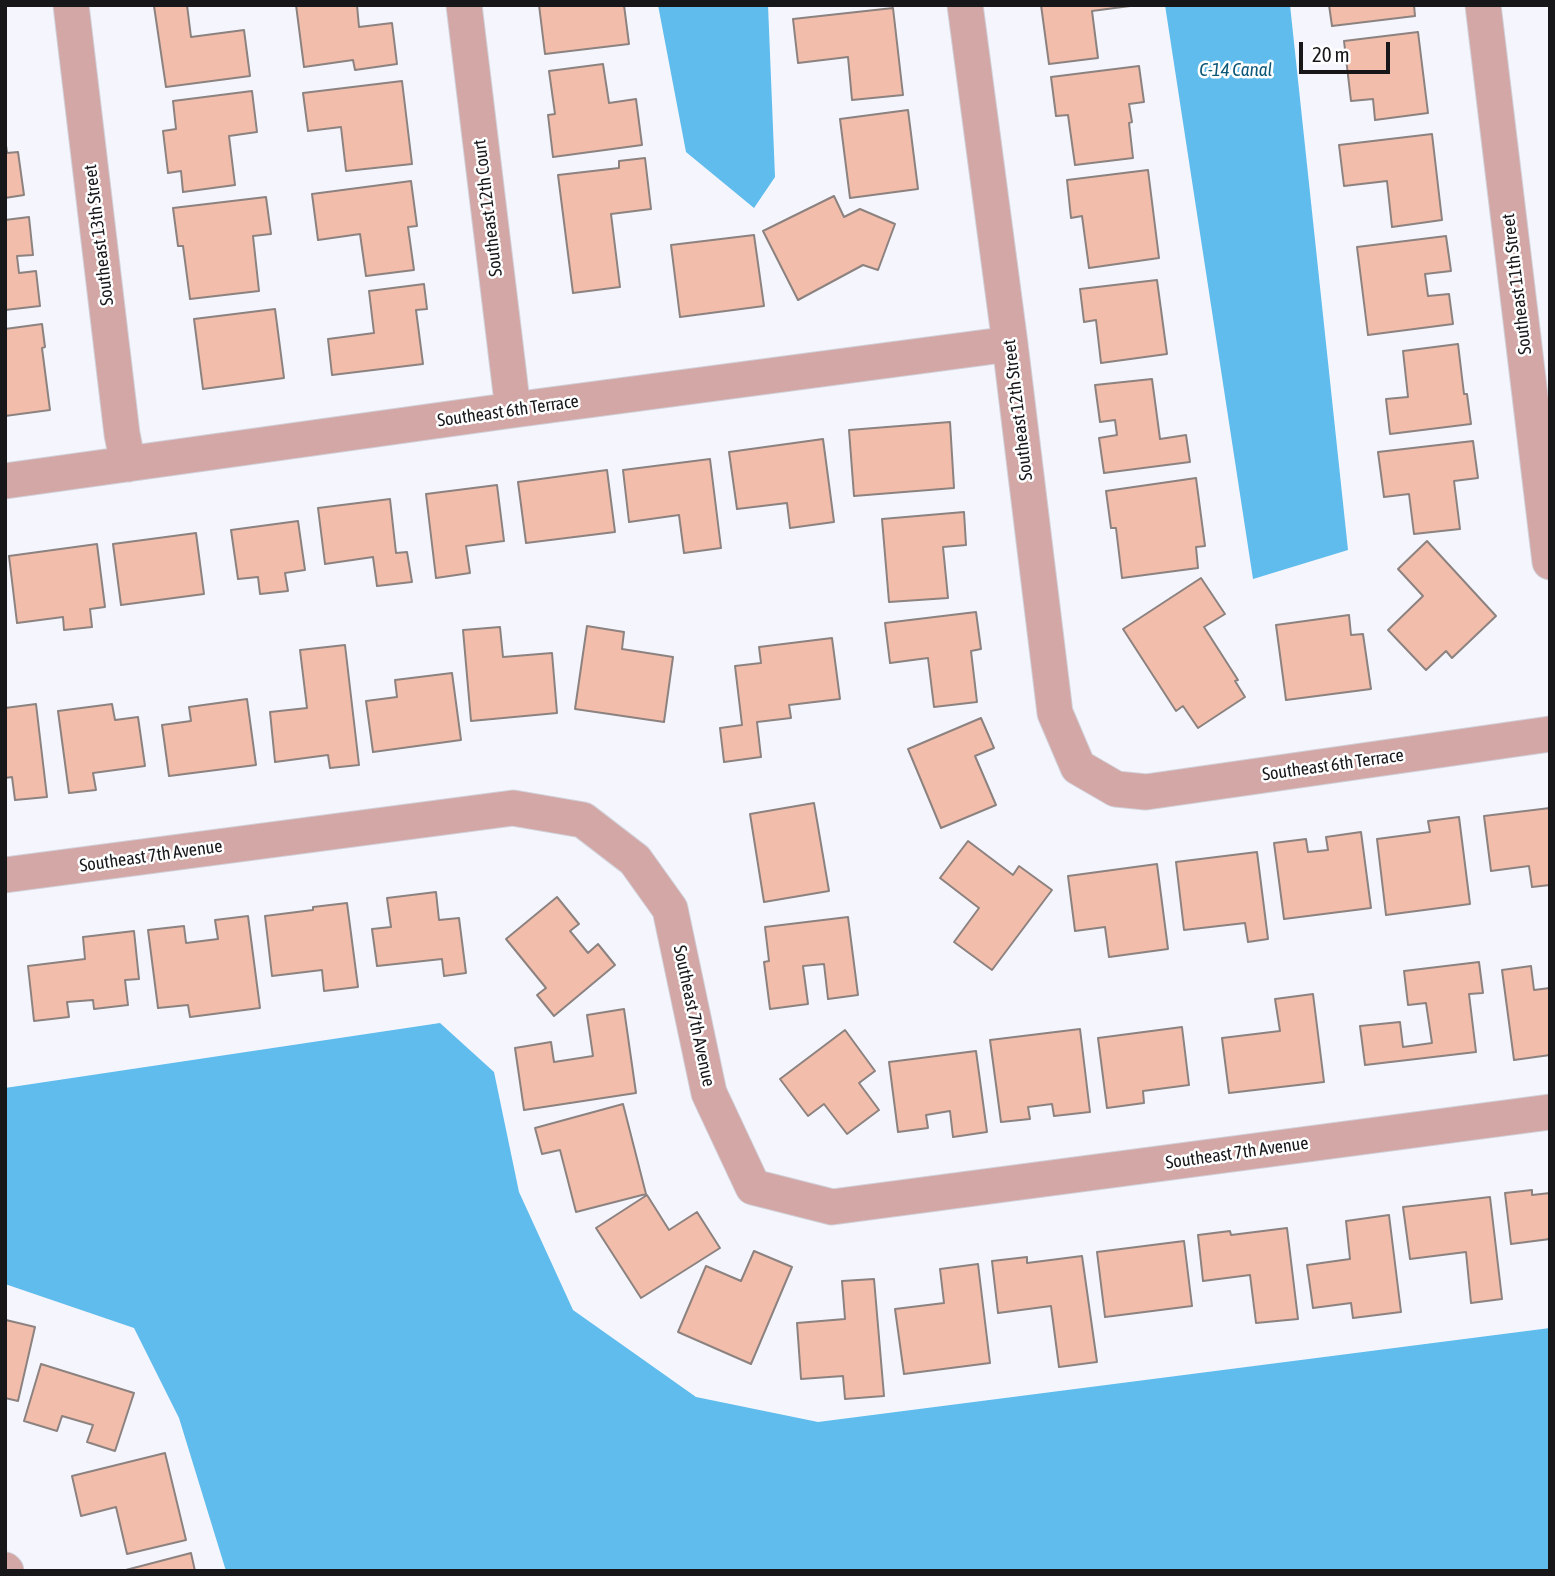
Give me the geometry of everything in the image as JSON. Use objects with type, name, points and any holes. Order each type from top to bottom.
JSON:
[{"type":"street","name":"Southeast 13th Street","points":[[71,5],[122,434],[128,464]]},
{"type":"street","name":"Southeast 12th Court","points":[[464,5],[513,410]]},
{"type":"street","name":"Southeast 12th Street","points":[[965,5],[1055,713],[1078,767],[1116,789]]},
{"type":"street","name":"Southeast 11th Street","points":[[1483,5],[1550,562]]},
{"type":"street","name":"Southeast 6th Terrace","points":[[5,481],[1010,344]]},
{"type":"street","name":"Southeast 6th Terrace","points":[[1116,789],[1146,792],[1550,734]]},
{"type":"street","name":"Southeast 7th Avenue","points":[[5,875],[513,808],[583,820],[635,860],[670,909],[709,1093],[753,1187],[832,1207],[1550,1112]]},
{"type":"water","points":[[658,5],[768,5],[775,177],[754,208],[686,152]]},
{"type":"water","name":"C-14 Canal","points":[[1165,5],[1290,5],[1348,550],[1253,579]]},
{"type":"water","points":[[440,1023],[494,1072],[519,1192],[573,1310],[696,1397],[818,1422],[1550,1328],[1550,1571],[226,1571],[179,1418],[134,1328],[5,1284],[5,1088]]},
{"type":"building","points":[[187,5],[191,37],[244,30],[250,76],[166,87],[154,6]]},
{"type":"building","points":[[296,5],[357,5],[359,27],[392,23],[397,64],[355,70],[353,60],[304,67]]},
{"type":"building","points":[[539,5],[624,5],[629,44],[545,54]]},
{"type":"building","points":[[1041,5],[1130,6],[1092,11],[1098,58],[1049,64]]},
{"type":"building","points":[[1329,5],[1414,5],[1415,16],[1332,26]]},
{"type":"building","points":[[893,8],[903,95],[852,100],[848,57],[798,63],[793,19]]},
{"type":"building","points":[[1418,32],[1428,113],[1375,120],[1373,99],[1351,101],[1344,41]]},
{"type":"building","points":[[603,64],[609,103],[636,99],[642,145],[553,157],[548,115],[555,114],[549,71]]},
{"type":"building","points":[[1139,66],[1144,102],[1129,104],[1133,158],[1075,165],[1068,115],[1056,116],[1051,77]]},
{"type":"building","points":[[402,81],[412,164],[346,171],[341,127],[308,131],[303,93]]},
{"type":"building","points":[[252,91],[257,132],[229,136],[235,185],[183,192],[181,171],[168,173],[163,131],[176,129],[173,101]]},
{"type":"building","points":[[908,110],[918,189],[850,198],[840,119]]},
{"type":"building","points":[[1432,134],[1442,220],[1392,227],[1387,181],[1344,186],[1339,145]]},
{"type":"building","points":[[5,138],[7,153],[18,152],[24,195],[5,198]]},
{"type":"building","points":[[645,158],[651,209],[611,214],[620,287],[573,293],[558,175],[619,168],[619,161]]},
{"type":"building","points":[[1148,170],[1159,258],[1089,268],[1082,216],[1071,218],[1067,180]]},
{"type":"building","points":[[411,181],[417,226],[408,227],[414,270],[366,276],[360,234],[318,240],[312,194]]},
{"type":"building","points":[[834,196],[844,217],[860,209],[895,224],[878,270],[863,265],[798,300],[763,231]]},
{"type":"building","points":[[266,197],[271,234],[253,236],[259,291],[190,299],[183,246],[178,246],[173,208]]},
{"type":"building","points":[[29,217],[33,255],[17,256],[19,273],[36,271],[40,306],[5,310],[5,220]]},
{"type":"building","points":[[754,235],[764,306],[680,317],[671,245]]},
{"type":"building","points":[[1446,236],[1451,271],[1425,274],[1428,296],[1449,294],[1453,324],[1368,335],[1357,247]]},
{"type":"building","points":[[1157,280],[1167,354],[1101,363],[1096,320],[1084,322],[1080,289]]},
{"type":"building","points":[[424,284],[427,309],[416,310],[423,364],[332,375],[328,339],[374,333],[369,291]]},
{"type":"building","points":[[275,309],[284,378],[203,389],[194,319]]},
{"type":"building","points":[[42,324],[45,347],[42,348],[50,410],[5,416],[5,329]]},
{"type":"building","points":[[1458,344],[1471,424],[1390,434],[1386,399],[1408,397],[1403,351]]},
{"type":"building","points":[[1152,379],[1160,439],[1186,435],[1190,462],[1104,473],[1099,438],[1117,435],[1115,420],[1100,422],[1095,385]]},
{"type":"building","points":[[950,422],[954,488],[854,496],[849,430]]},
{"type":"building","points":[[823,439],[834,522],[790,528],[787,503],[737,509],[729,452]]},
{"type":"building","points":[[1473,441],[1478,478],[1454,481],[1460,529],[1414,534],[1409,494],[1384,497],[1378,452]]},
{"type":"building","points":[[710,459],[721,548],[684,553],[679,515],[629,522],[623,470]]},
{"type":"building","points":[[607,470],[615,532],[526,543],[518,482]]},
{"type":"building","points":[[1196,478],[1205,546],[1196,547],[1198,568],[1122,578],[1116,528],[1111,528],[1106,491]]},
{"type":"building","points":[[497,485],[504,541],[466,546],[470,573],[436,578],[426,494]]},
{"type":"building","points":[[390,499],[396,553],[407,552],[412,582],[377,586],[373,557],[325,564],[318,508]]},
{"type":"building","points":[[964,512],[966,545],[943,547],[948,598],[889,602],[882,519]]},
{"type":"building","points":[[298,521],[305,570],[285,573],[288,591],[260,594],[258,577],[238,579],[231,530]]},
{"type":"building","points":[[196,533],[204,594],[121,605],[113,544]]},
{"type":"building","points":[[1427,541],[1496,616],[1452,658],[1446,651],[1426,670],[1388,630],[1423,596],[1398,569]]},
{"type":"building","points":[[97,544],[105,607],[90,609],[92,627],[64,630],[63,617],[17,623],[9,556]]},
{"type":"building","points":[[1201,578],[1225,614],[1204,627],[1238,680],[1235,681],[1245,697],[1198,728],[1183,706],[1176,711],[1123,629]]},
{"type":"building","points":[[976,612],[981,649],[971,651],[977,702],[934,707],[928,658],[890,663],[885,623]]},
{"type":"building","points":[[1349,615],[1351,635],[1363,634],[1371,689],[1286,700],[1276,625]]},
{"type":"building","points":[[587,626],[624,632],[622,649],[673,657],[664,722],[575,709]]},
{"type":"building","points":[[500,627],[503,657],[552,653],[557,713],[471,721],[463,630]]},
{"type":"building","points":[[832,638],[840,699],[789,705],[791,718],[757,722],[761,757],[724,762],[720,728],[742,725],[735,666],[761,663],[759,647]]},
{"type":"building","points":[[345,645],[359,765],[330,768],[328,755],[275,762],[270,712],[307,708],[300,650]]},
{"type":"building","points":[[452,673],[461,740],[373,752],[366,701],[397,697],[395,680]]},
{"type":"building","points":[[247,699],[256,765],[169,776],[162,725],[191,721],[189,707]]},
{"type":"building","points":[[36,704],[47,797],[15,800],[12,777],[5,778],[5,708]]},
{"type":"building","points":[[112,704],[115,720],[138,717],[145,766],[93,773],[96,790],[69,793],[58,711]]},
{"type":"building","points":[[981,718],[994,748],[975,756],[996,805],[941,828],[908,749]]},
{"type":"building","points":[[814,803],[829,891],[764,902],[750,814]]},
{"type":"building","points":[[1550,808],[1550,885],[1532,887],[1529,866],[1491,871],[1484,816]]},
{"type":"building","points":[[1459,817],[1470,904],[1386,915],[1377,839],[1430,832],[1428,821]]},
{"type":"building","points":[[1361,832],[1371,908],[1284,919],[1274,843],[1306,839],[1308,852],[1328,850],[1326,837]]},
{"type":"building","points":[[968,841],[1013,875],[1019,866],[1052,890],[992,970],[954,942],[979,908],[940,878]]},
{"type":"building","points":[[1257,852],[1268,939],[1248,942],[1245,923],[1184,930],[1176,862]]},
{"type":"building","points":[[1157,864],[1168,949],[1109,957],[1105,927],[1075,931],[1068,876]]},
{"type":"building","points":[[436,892],[439,920],[459,918],[466,973],[444,976],[442,959],[377,966],[372,929],[391,927],[387,898]]},
{"type":"building","points":[[557,897],[579,924],[570,931],[588,953],[598,944],[615,965],[554,1016],[537,995],[546,988],[506,939]]},
{"type":"building","points":[[347,903],[358,987],[324,991],[322,970],[272,976],[265,916]]},
{"type":"building","points":[[248,916],[260,1008],[190,1017],[188,1005],[158,1008],[148,930],[184,926],[186,943],[218,939],[215,920]]},
{"type":"building","points":[[848,917],[858,995],[828,999],[824,964],[803,966],[808,1004],[770,1009],[764,962],[769,961],[765,927]]},
{"type":"building","points":[[134,931],[139,979],[125,980],[128,1005],[94,1009],[93,1000],[67,1002],[69,1017],[34,1021],[28,966],[85,959],[83,937]]},
{"type":"building","points":[[1479,962],[1483,993],[1469,994],[1476,1052],[1365,1065],[1360,1026],[1400,1022],[1403,1047],[1432,1043],[1426,1003],[1408,1005],[1404,971]]},
{"type":"building","points":[[1531,966],[1534,990],[1550,988],[1550,1055],[1514,1060],[1502,970]]},
{"type":"building","points":[[1313,994],[1324,1082],[1229,1093],[1222,1038],[1280,1031],[1275,999]]},
{"type":"building","points":[[624,1009],[636,1093],[524,1110],[515,1048],[551,1042],[554,1062],[593,1056],[587,1015]]},
{"type":"building","points":[[1182,1027],[1189,1085],[1143,1091],[1144,1103],[1107,1108],[1098,1038]]},
{"type":"building","points":[[1080,1029],[1090,1112],[1054,1116],[1052,1104],[1028,1107],[1030,1119],[1001,1122],[990,1040]]},
{"type":"building","points":[[845,1030],[875,1071],[859,1083],[879,1110],[847,1134],[824,1104],[808,1116],[780,1079]]},
{"type":"building","points":[[976,1051],[987,1132],[953,1137],[950,1111],[926,1115],[928,1128],[898,1132],[889,1062]]},
{"type":"building","points":[[623,1104],[646,1194],[576,1212],[560,1150],[542,1154],[535,1128]]},
{"type":"building","points":[[1532,1190],[1532,1195],[1550,1193],[1550,1239],[1511,1244],[1505,1193]]},
{"type":"building","points":[[647,1195],[669,1230],[697,1212],[720,1248],[641,1298],[596,1228]]},
{"type":"building","points":[[1490,1197],[1502,1299],[1471,1303],[1466,1252],[1410,1259],[1403,1207]]},
{"type":"building","points":[[1389,1215],[1401,1312],[1353,1318],[1351,1303],[1313,1308],[1307,1265],[1350,1259],[1346,1221]]},
{"type":"building","points":[[1287,1228],[1298,1319],[1256,1323],[1250,1275],[1203,1281],[1198,1235],[1230,1231],[1231,1235]]},
{"type":"building","points":[[1184,1241],[1192,1306],[1105,1317],[1097,1252]]},
{"type":"building","points":[[754,1251],[792,1267],[751,1364],[678,1332],[706,1266],[741,1281]]},
{"type":"building","points":[[1082,1256],[1097,1362],[1059,1367],[1051,1306],[998,1313],[992,1261],[1027,1257],[1027,1263]]},
{"type":"building","points":[[978,1264],[990,1363],[904,1374],[895,1309],[944,1303],[940,1269]]},
{"type":"building","points":[[874,1279],[884,1396],[845,1399],[843,1376],[801,1379],[797,1323],[845,1319],[842,1281]]},
{"type":"building","points":[[6,1320],[35,1327],[18,1401],[5,1398]]},
{"type":"building","points":[[41,1364],[134,1393],[115,1451],[87,1442],[93,1425],[62,1416],[57,1431],[24,1421]]},
{"type":"building","points":[[165,1453],[186,1540],[127,1554],[116,1507],[81,1516],[72,1476]]},
{"type":"building","points":[[191,1553],[195,1571],[122,1571]]}]
